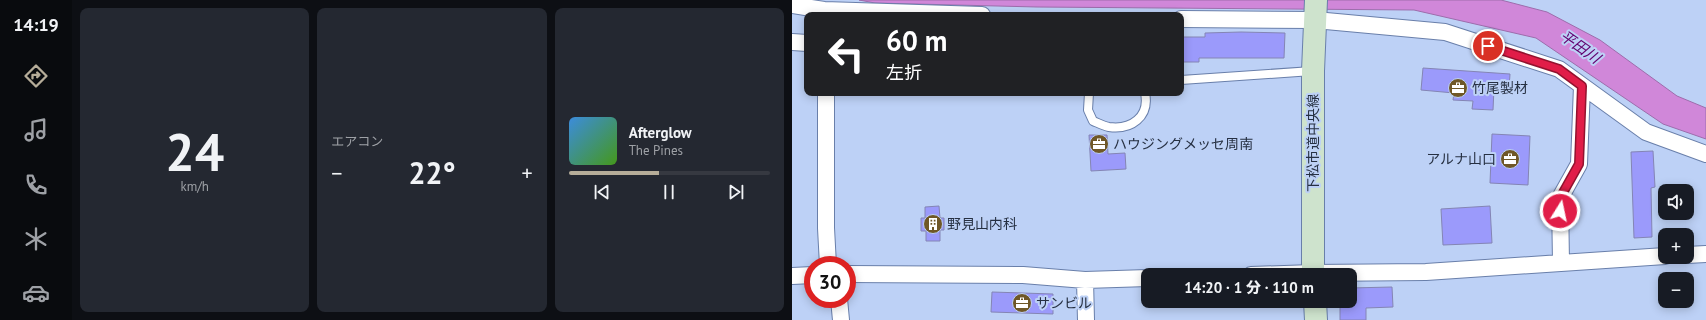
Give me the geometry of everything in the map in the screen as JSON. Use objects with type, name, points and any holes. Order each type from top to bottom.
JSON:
[{"type":"street","points":[[792,5],[923,12]]},
{"type":"street","points":[[1184,19],[1315,11],[1445,32],[1559,69],[1646,132],[1706,154]]},
{"type":"street","name":"下松市道中央線","points":[[1313,268],[1313,71],[1315,11]]},
{"type":"street","points":[[792,42],[804,43]]},
{"type":"street","points":[[1561,262],[1560,198],[1579,164],[1582,86]]},
{"type":"street","points":[[826,96],[826,228],[828,256]]},
{"type":"street","points":[[1694,255],[1706,254]]},
{"type":"street","points":[[1357,273],[1426,272],[1658,256]]},
{"type":"street","points":[[856,274],[1023,276],[1085,280],[1141,278]]},
{"type":"street","points":[[792,276],[804,275]]},
{"type":"street","points":[[1085,280],[1086,320]]},
{"type":"street","points":[[840,308],[841,320]]},
{"type":"street","points":[[1315,308],[1316,320]]},
{"type":"lane","points":[[1184,80],[1313,71]]},
{"type":"lane","points":[[1089,96],[1088,110],[1094,121],[1109,127],[1129,125],[1139,119],[1146,110],[1145,96]]},
{"type":"water","name":"平田川","points":[[859,0],[1501,0],[1547,12],[1600,40],[1677,96],[1706,108],[1706,139],[1663,124],[1536,38],[1414,10],[1037,7],[875,3]]},
{"type":"building","points":[[1205,33],[1285,33],[1284,58],[1199,58],[1199,62],[1184,62],[1184,37],[1205,37]]},
{"type":"building","name":"竹尾製材","points":[[1423,68],[1510,74],[1509,89],[1494,88],[1493,110],[1472,109],[1473,101],[1453,100],[1454,93],[1421,90]]},
{"type":"building","name":"アルナ山口","points":[[1492,134],[1530,136],[1528,185],[1490,183]]},
{"type":"building","name":"ハウジングメッセ周南","points":[[1089,135],[1107,135],[1108,154],[1125,153],[1126,169],[1091,171]]},
{"type":"building","points":[[1653,151],[1655,187],[1651,188],[1652,237],[1634,238],[1631,152]]},
{"type":"building","name":"野見山内科","points":[[939,206],[940,218],[944,218],[944,230],[940,230],[940,241],[926,241],[926,231],[921,231],[921,218],[925,218],[925,207]]},
{"type":"building","points":[[1490,206],[1492,243],[1443,245],[1441,209]]},
{"type":"building","points":[[1392,287],[1393,307],[1366,308],[1366,320],[1340,320],[1340,308],[1357,308],[1357,288]]},
{"type":"building","name":"サンビル","points":[[992,292],[1053,294],[1053,314],[991,312]]},
{"type":"place","name":"竹尾製材","points":[[1458,88]]},
{"type":"place","name":"ハウジングメッセ周南","points":[[1099,144]]},
{"type":"place","name":"アルナ山口","points":[[1510,159]]},
{"type":"place","name":"野見山内科","points":[[933,224]]},
{"type":"place","name":"サンビル","points":[[1022,303]]},
{"type":"route","points":[[1488,46],[1559,69],[1582,86],[1579,164],[1560,198],[1560,211]]}]
